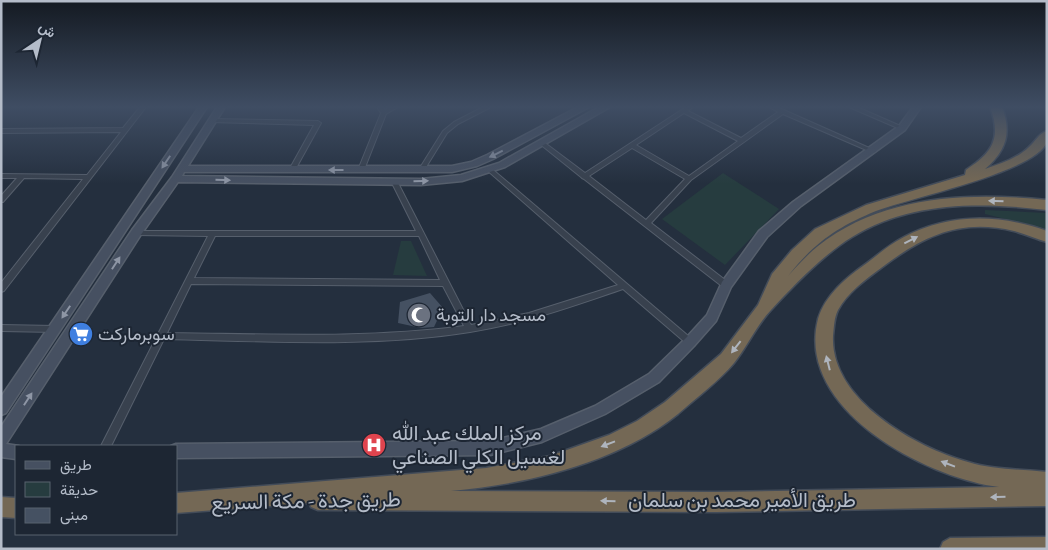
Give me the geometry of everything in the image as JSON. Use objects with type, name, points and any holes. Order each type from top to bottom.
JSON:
[{"type":"highway","points":[[948,186],[990,159],[1000,145],[1002,133]]},
{"type":"highway","points":[[764,308],[777,278],[797,254],[820,233],[871,208],[948,186],[1007,166],[1033,151],[1047,134]]},
{"type":"highway","points":[[213,501],[486,478],[550,465],[584,453],[636,431],[671,408],[727,359],[764,308],[823,251],[861,227],[880,218],[916,208],[954,202],[984,201],[1046,205]]},
{"type":"highway","points":[[1047,237],[991,222],[963,222],[938,228],[908,241],[856,278],[838,297],[826,319],[824,343],[829,369],[847,399],[879,428],[916,451],[971,473],[1047,482]]},
{"type":"highway","name":"طريق الأمير محمد بن سلمان","points":[[437,499],[716,502],[1047,496]]},
{"type":"highway","name":"طريق جدة - مكة السريع","points":[[178,503],[437,499]]},
{"type":"highway","points":[[1,507],[15,508]]},
{"type":"highway","points":[[950,549],[1047,548]]},
{"type":"street","points":[[1,289],[122,133]]},
{"type":"street","points":[[1,409],[186,133]]},
{"type":"street","points":[[1,440],[136,233],[205,133]]},
{"type":"street","points":[[292,170],[313,133]]},
{"type":"street","points":[[361,170],[374,133]]},
{"type":"street","points":[[421,171],[445,133]]},
{"type":"street","points":[[178,174],[292,170],[421,171],[452,169],[474,164],[535,133]]},
{"type":"street","points":[[178,174],[394,181],[462,178],[490,170],[562,133]]},
{"type":"street","points":[[584,177],[651,133]]},
{"type":"street","points":[[728,133],[742,141]]},
{"type":"street","points":[[646,224],[689,179],[753,133]]},
{"type":"street","points":[[830,133],[873,151]]},
{"type":"street","points":[[178,451],[490,448],[542,435],[600,410],[654,378],[690,342],[712,318],[726,285],[763,234],[797,204],[896,133]]},
{"type":"street","points":[[543,144],[726,285]]},
{"type":"street","points":[[632,145],[689,179]]},
{"type":"street","points":[[490,170],[690,342]]},
{"type":"street","points":[[1,176],[89,177]]},
{"type":"street","points":[[1,200],[23,176]]},
{"type":"street","points":[[394,181],[469,329]]},
{"type":"street","points":[[136,233],[421,234]]},
{"type":"street","points":[[106,445],[213,233]]},
{"type":"street","points":[[189,281],[446,283]]},
{"type":"street","points":[[161,336],[367,338],[469,329],[538,315],[623,286]]},
{"type":"street","points":[[1,328],[55,329]]},
{"type":"green space","points":[[723,173],[779,209],[725,265],[662,219]]},
{"type":"green space","points":[[985,210],[1047,213],[1047,234],[1021,223],[985,214]]},
{"type":"green space","points":[[401,241],[411,241],[427,276],[393,275]]},
{"type":"building","name":"مسجد دار التوبة","points":[[430,293],[443,308],[434,327],[421,328],[398,323],[400,302]]},
{"type":"place","name":"مسجد دار التوبة","points":[[419,315]]},
{"type":"place","name":"سوبرماركت","points":[[81,334]]},
{"type":"place","name":"مركز الملك عبد الله لغسيل الكلي الصناعي","points":[[374,445]]}]
